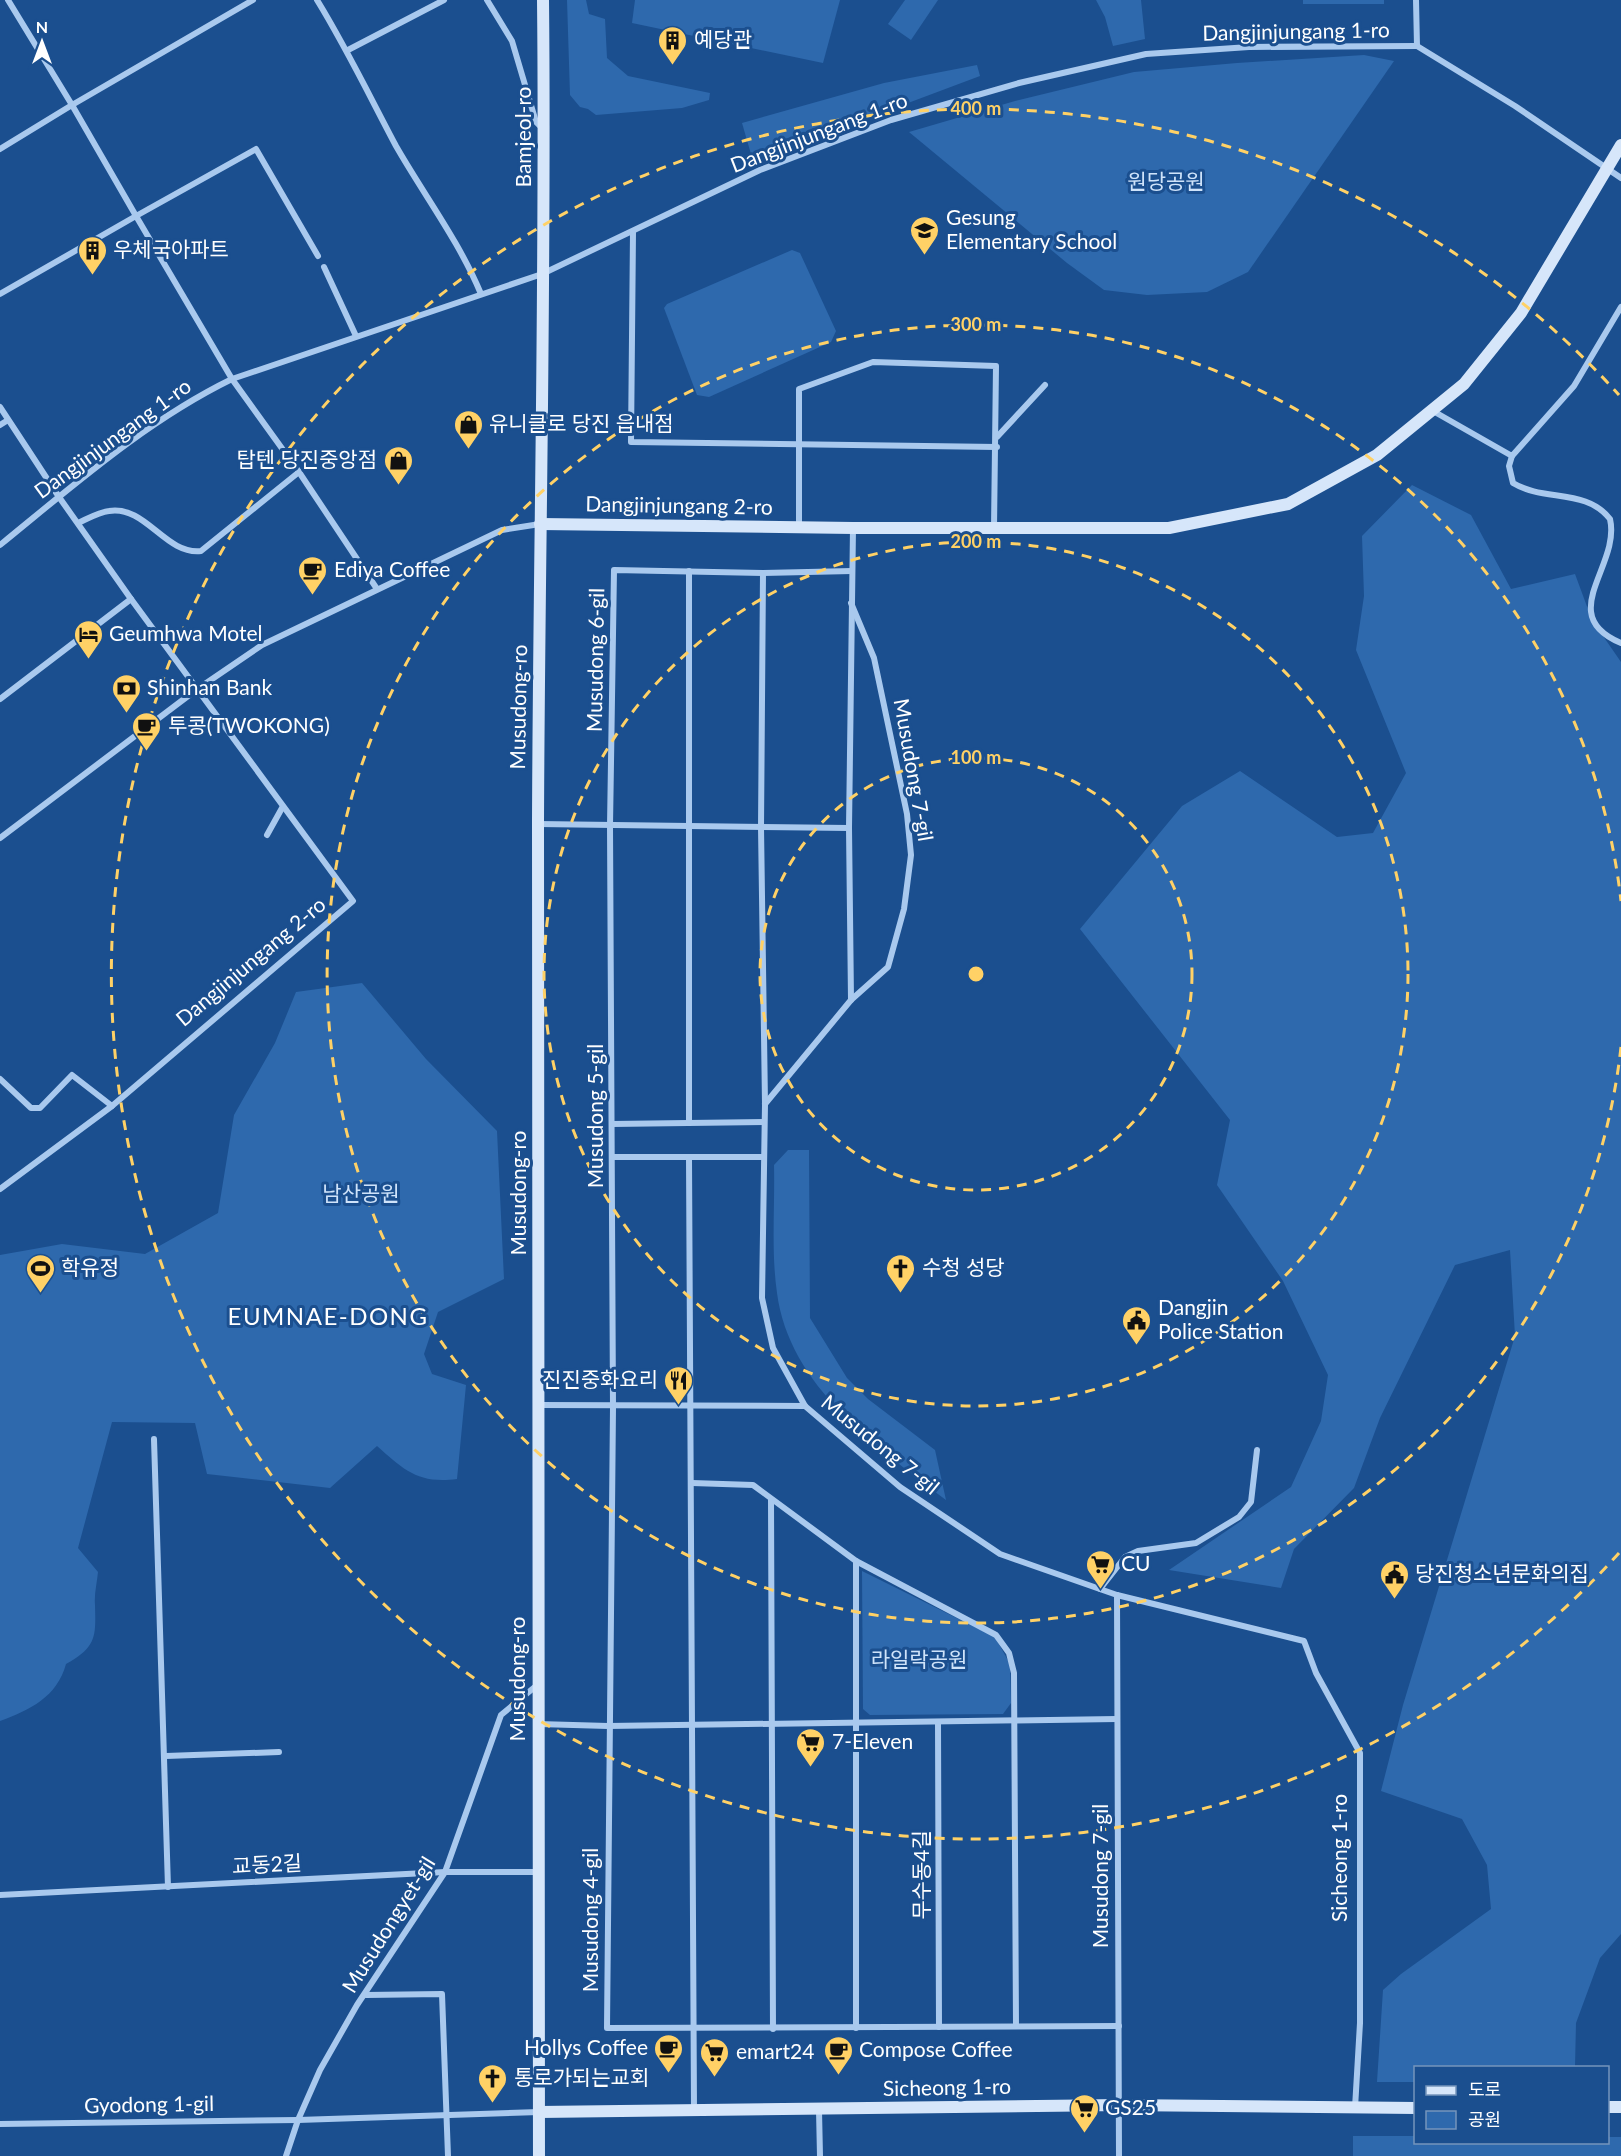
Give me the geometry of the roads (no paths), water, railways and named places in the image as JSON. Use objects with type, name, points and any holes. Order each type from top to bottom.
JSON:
[{"type":"street","points":[[8,0],[232,379],[299,472],[377,589]]},
{"type":"street","points":[[0,149],[253,0]]},
{"type":"street","points":[[317,0],[348,50],[397,146],[452,238],[481,294]]},
{"type":"street","points":[[348,50],[444,0]]},
{"type":"street","points":[[487,0],[512,40],[536,122],[544,130]]},
{"type":"street","name":"Bamjeol-ro","points":[[542,274],[543,0]]},
{"type":"street","points":[[1416,0],[1417,46],[1515,106],[1621,178]]},
{"type":"street","name":"Dangjinjungang 1-ro","points":[[0,545],[59,497],[188,401],[232,379],[542,274],[760,170],[869,128],[1019,82],[1146,54],[1249,47],[1417,46]]},
{"type":"street","name":"Dangjinjungang 2-ro","points":[[0,838],[196,690],[262,645],[502,530],[540,524],[853,528],[1169,528],[1288,504],[1377,455],[1464,384],[1521,314],[1621,145]]},
{"type":"street","points":[[0,294],[256,148],[318,256]]},
{"type":"street","points":[[633,232],[631,442],[997,447]]},
{"type":"street","points":[[324,267],[356,336]]},
{"type":"street","name":"Musudong-ro","points":[[539,2156],[538,824],[542,274]]},
{"type":"street","points":[[1619,544],[1610,519],[1587,501],[1526,491],[1513,483],[1509,466],[1512,456],[1574,386],[1621,307]]},
{"type":"street","points":[[799,527],[799,389],[873,362],[996,366],[997,447],[994,528]]},
{"type":"street","points":[[997,438],[1045,385]]},
{"type":"street","name":"Dangjinjungang 2-ro","points":[[0,407],[59,497],[196,690],[353,901],[112,1106],[0,1189]]},
{"type":"street","points":[[1433,411],[1512,456]]},
{"type":"street","points":[[0,425],[8,420]]},
{"type":"street","points":[[78,523],[109,511],[130,513],[178,547],[189,552],[201,550],[299,472]]},
{"type":"street","name":"Musudong 7-gil","points":[[851,1000],[849,828],[853,528]]},
{"type":"street","name":"Musudong 6-gil","points":[[610,826],[614,570],[763,573],[852,571]]},
{"type":"street","points":[[689,571],[689,1123]]},
{"type":"street","points":[[761,827],[763,573]]},
{"type":"street","points":[[1602,589],[1595,615],[1601,630],[1621,643]]},
{"type":"street","points":[[0,699],[131,598]]},
{"type":"street","name":"Musudong 7-gil","points":[[765,1104],[851,1000],[888,967],[904,909],[911,855],[907,814],[874,658],[851,603]]},
{"type":"street","points":[[267,835],[282,808]]},
{"type":"street","points":[[538,824],[849,828]]},
{"type":"street","name":"Musudong 5-gil","points":[[610,826],[613,1407]]},
{"type":"street","name":"Musudong 7-gil","points":[[761,827],[765,1104],[762,1298],[773,1348],[805,1406],[900,1487],[1000,1554],[1117,1595],[1304,1641],[1316,1673],[1359,1753]]},
{"type":"street","points":[[0,1079],[31,1108],[40,1108],[72,1075],[112,1106]]},
{"type":"street","points":[[612,1124],[764,1122]]},
{"type":"street","points":[[612,1157],[763,1157]]},
{"type":"street","points":[[689,1158],[692,1483],[690,1725],[694,2111]]},
{"type":"street","points":[[538,1405],[805,1406]]},
{"type":"street","name":"Musudong 4-gil","points":[[613,1407],[608,1726],[607,2028],[1119,2026]]},
{"type":"street","points":[[154,1439],[166,1756],[168,1887]]},
{"type":"street","points":[[1100,1589],[1125,1557],[1138,1551],[1196,1543],[1239,1517],[1251,1502],[1257,1450]]},
{"type":"street","points":[[692,1483],[753,1485],[856,1561],[996,1635],[1013,1662],[1016,2026]]},
{"type":"street","points":[[771,1500],[773,2029]]},
{"type":"street","points":[[856,1561],[856,2028]]},
{"type":"street","name":"Musudong 7-gil","points":[[1117,1595],[1119,2156]]},
{"type":"street","name":"Musudongyet-gil","points":[[286,2156],[298,2120],[320,2070],[445,1872],[501,1715],[537,1686]]},
{"type":"street","points":[[538,1724],[608,1726],[1117,1719]]},
{"type":"street","name":"무수동4길","points":[[938,1722],[939,2027]]},
{"type":"street","points":[[166,1756],[279,1752]]},
{"type":"street","name":"Sicheong 1-ro","points":[[1355,2108],[1359,2022],[1359,1753]]},
{"type":"street","name":"교동2길","points":[[0,1895],[445,1872],[537,1872]]},
{"type":"street","points":[[366,1995],[442,1994],[448,2156]]},
{"type":"street","name":"Sicheong 1-ro","points":[[539,2112],[1120,2105],[1414,2108]]},
{"type":"street","points":[[819,2110],[820,2156]]},
{"type":"street","points":[[298,2120],[539,2112]]},
{"type":"street","name":"Gyodong 1-gil","points":[[0,2124],[298,2120]]},
{"type":"place","name":"예당관","points":[[673,66]]},
{"type":"place","name":"Gesung Elementary School","points":[[925,256]]},
{"type":"place","name":"우체국아파트","points":[[92,276]]},
{"type":"place","name":"유니클로 당진 읍내점","points":[[468,450]]},
{"type":"place","name":"탑텐 당진중앙점","points":[[398,486]]},
{"type":"place","name":"Ediya Coffee","points":[[313,596]]},
{"type":"place","name":"Geumhwa Motel","points":[[88,660]]},
{"type":"place","name":"Shinhan Bank","points":[[126,714]]},
{"type":"place","name":"투콩(TWOKONG)","points":[[147,752]]},
{"type":"place","name":"학유정","points":[[40,1294]]},
{"type":"place","name":"수청 성당","points":[[901,1294]]},
{"type":"place","name":"Dangjin Police Station","points":[[1137,1346]]},
{"type":"place","name":"진진중화요리","points":[[679,1406]]},
{"type":"place","name":"CU","points":[[1100,1590]]},
{"type":"place","name":"당진청소년문화의집","points":[[1394,1600]]},
{"type":"place","name":"7-Eleven","points":[[811,1768]]},
{"type":"place","name":"Hollys Coffee","points":[[669,2074]]},
{"type":"place","name":"Compose Coffee","points":[[838,2076]]},
{"type":"place","name":"emart24","points":[[715,2078]]},
{"type":"place","name":"통로가되는교회","points":[[493,2104]]},
{"type":"place","name":"GS25","points":[[1084,2134]]},
{"type":"district","name":"EUMNAE-DONG","points":[[328,1317]]},
{"type":"park label","name":"원당공원","points":[[1166,182]]},
{"type":"park label","name":"남산공원","points":[[361,1194]]},
{"type":"park label","name":"라일락공원","points":[[919,1660]]}]
